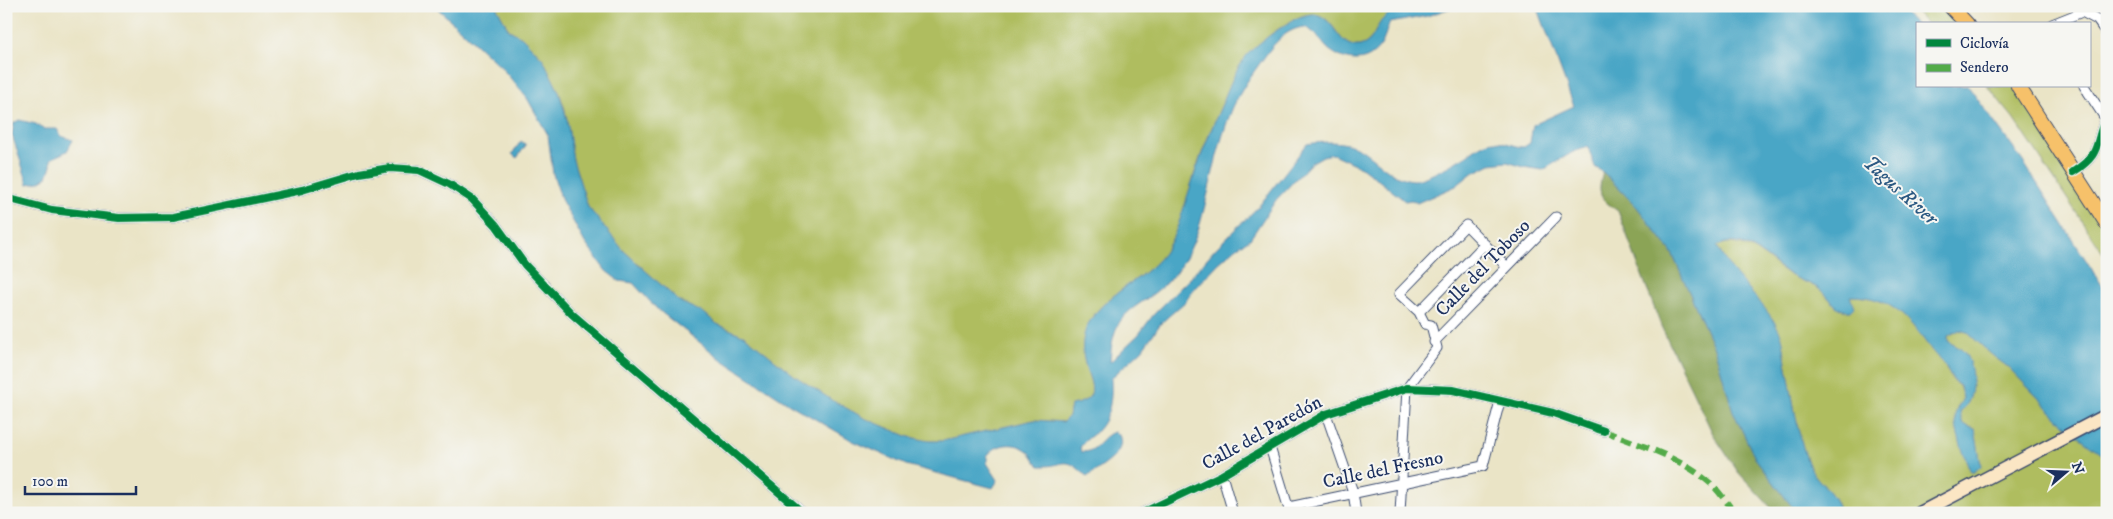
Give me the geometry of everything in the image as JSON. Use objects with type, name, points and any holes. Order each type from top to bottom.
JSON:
[{"type":"main road","points":[[1950,6],[1965,22]]},
{"type":"main road","points":[[2019,88],[2073,172],[2104,216]]},
{"type":"main road","points":[[1920,513],[2107,415]]},
{"type":"street","points":[[2057,22],[2090,10],[2107,34]]},
{"type":"street","points":[[2097,20],[2107,22]]},
{"type":"street","points":[[2073,172],[2086,164],[2094,156],[2106,117],[2085,88]]},
{"type":"street","points":[[6,198],[52,210],[119,218],[173,217],[302,190],[359,173],[390,168],[419,170],[449,184],[472,199],[496,225],[525,265],[572,314],[803,513]]},
{"type":"street","name":"Calle del Toboso","points":[[1434,342],[1556,217]]},
{"type":"street","points":[[1400,513],[1407,388],[1437,348],[1431,325],[1425,324],[1419,312],[1399,294],[1466,225],[1507,267]]},
{"type":"street","points":[[1419,312],[1485,244]]},
{"type":"street","name":"Calle del Paredón","points":[[1142,513],[1222,475],[1326,414],[1407,388],[1453,390],[1553,413],[1604,431]]},
{"type":"street","name":"Calle del Fresno","points":[[1289,510],[1352,492],[1483,466],[1500,401]]},
{"type":"street","points":[[1326,414],[1352,492],[1356,513]]},
{"type":"street","points":[[1270,447],[1289,510]]},
{"type":"street","points":[[1222,475],[1233,513]]},
{"type":"green space","points":[[496,6],[1416,6],[1400,9],[1388,14],[1371,39],[1363,45],[1355,46],[1347,43],[1327,20],[1314,14],[1306,15],[1290,22],[1273,32],[1254,48],[1238,69],[1230,85],[1201,154],[1180,220],[1168,247],[1160,259],[1149,269],[1102,306],[1092,317],[1086,329],[1083,355],[1092,388],[1088,398],[1071,405],[1069,416],[1063,422],[1034,420],[943,441],[929,441],[909,437],[864,418],[830,399],[795,376],[745,336],[717,324],[704,313],[680,302],[624,251],[588,207],[573,160],[565,109],[543,59],[522,37],[509,30]]},
{"type":"green space","points":[[1911,6],[1942,6],[1958,22],[1925,22]]},
{"type":"green space","points":[[1989,88],[2014,88],[2107,232],[2107,259],[2015,120]]},
{"type":"green space","points":[[1603,172],[1637,207],[1671,251],[1715,350],[1733,411],[1755,458],[1797,513],[1776,513],[1738,472],[1713,434],[1661,326],[1618,211],[1607,203],[1601,195],[1600,186]]},
{"type":"green space","points":[[1727,243],[1745,246],[1760,253],[1788,274],[1819,289],[1835,305],[1845,311],[1850,311],[1849,296],[1879,300],[1900,312],[1943,363],[1952,379],[1959,386],[1963,398],[1957,408],[1956,424],[1966,460],[1971,472],[1974,472],[1980,461],[1975,429],[1963,423],[1960,411],[1969,400],[1972,382],[1971,372],[1969,363],[1962,350],[1948,341],[1948,336],[1959,330],[1967,332],[2008,367],[2069,429],[2107,458],[2107,513],[1986,513],[1981,506],[1976,513],[1840,513],[1838,505],[1830,492],[1811,470],[1804,451],[1781,335],[1765,309],[1723,258],[1717,246]]},
{"type":"water","name":"Tagus River","points":[[1429,5],[1457,6],[1427,16],[1390,23],[1379,48],[1367,58],[1361,60],[1347,59],[1333,53],[1314,33],[1304,27],[1285,34],[1275,43],[1251,76],[1227,121],[1200,224],[1187,256],[1166,283],[1127,313],[1120,321],[1115,331],[1110,362],[1139,334],[1154,314],[1190,278],[1216,248],[1259,206],[1307,144],[1338,142],[1353,146],[1393,173],[1405,179],[1417,180],[1440,170],[1486,143],[1498,141],[1524,147],[1530,143],[1533,125],[1574,106],[1537,6],[1898,6],[1916,25],[1916,88],[1969,88],[2024,163],[2107,293],[2107,458],[2069,429],[2008,367],[1967,332],[1959,330],[1948,336],[1948,341],[1960,349],[1966,356],[1972,372],[1972,391],[1966,406],[1960,411],[1963,423],[1975,429],[1981,466],[1974,472],[1971,472],[1960,442],[1955,417],[1957,408],[1963,398],[1960,386],[1908,320],[1889,305],[1865,297],[1850,296],[1854,307],[1850,311],[1845,311],[1835,305],[1819,289],[1789,274],[1755,250],[1746,245],[1727,243],[1717,246],[1723,258],[1766,309],[1780,332],[1804,451],[1811,470],[1830,492],[1838,505],[1840,513],[1797,513],[1755,458],[1733,411],[1715,350],[1671,251],[1637,207],[1603,172],[1595,167],[1588,147],[1573,152],[1543,170],[1507,162],[1491,164],[1471,174],[1456,186],[1417,203],[1412,200],[1405,201],[1363,168],[1333,154],[1323,156],[1311,163],[1276,200],[1250,239],[1219,263],[1192,291],[1186,301],[1161,323],[1142,350],[1111,378],[1111,399],[1108,413],[1102,425],[1080,448],[1082,452],[1092,450],[1114,432],[1119,435],[1121,442],[1111,460],[1087,477],[1069,463],[1040,466],[1030,453],[1020,446],[1002,446],[991,451],[987,456],[987,463],[998,480],[993,488],[906,465],[853,441],[791,405],[721,359],[657,309],[633,283],[619,281],[606,271],[585,243],[562,201],[553,174],[548,135],[527,98],[501,67],[435,6],[496,6],[509,30],[522,37],[543,59],[559,92],[567,119],[573,160],[588,207],[624,251],[680,302],[704,313],[717,324],[745,336],[795,376],[864,418],[909,437],[929,441],[943,441],[1034,420],[1063,422],[1069,416],[1071,405],[1088,398],[1092,388],[1083,352],[1083,340],[1086,329],[1102,306],[1149,269],[1168,247],[1177,227],[1205,146],[1228,90],[1243,60],[1257,45],[1298,18],[1315,14],[1323,17],[1345,42],[1352,46],[1360,46],[1369,41],[1384,18],[1400,9]]},
{"type":"water","points":[[19,120],[36,124],[43,129],[57,129],[61,136],[73,140],[67,151],[51,159],[51,166],[47,177],[39,182],[28,184],[12,135],[14,123]]},
{"type":"water","points":[[521,141],[526,145],[517,158],[512,154]]},
{"type":"marked path","points":[[1604,431],[1686,466],[1713,486],[1735,513]]},
{"type":"cycle path","points":[[2073,172],[2083,165],[2094,153],[2107,116]]},
{"type":"cycle path","points":[[6,198],[52,210],[119,218],[173,217],[302,190],[359,173],[390,168],[419,170],[449,184],[472,199],[496,225],[525,265],[572,314],[803,513]]},
{"type":"cycle path","points":[[1142,513],[1222,475],[1326,414],[1407,388],[1453,390],[1553,413],[1604,431]]}]
